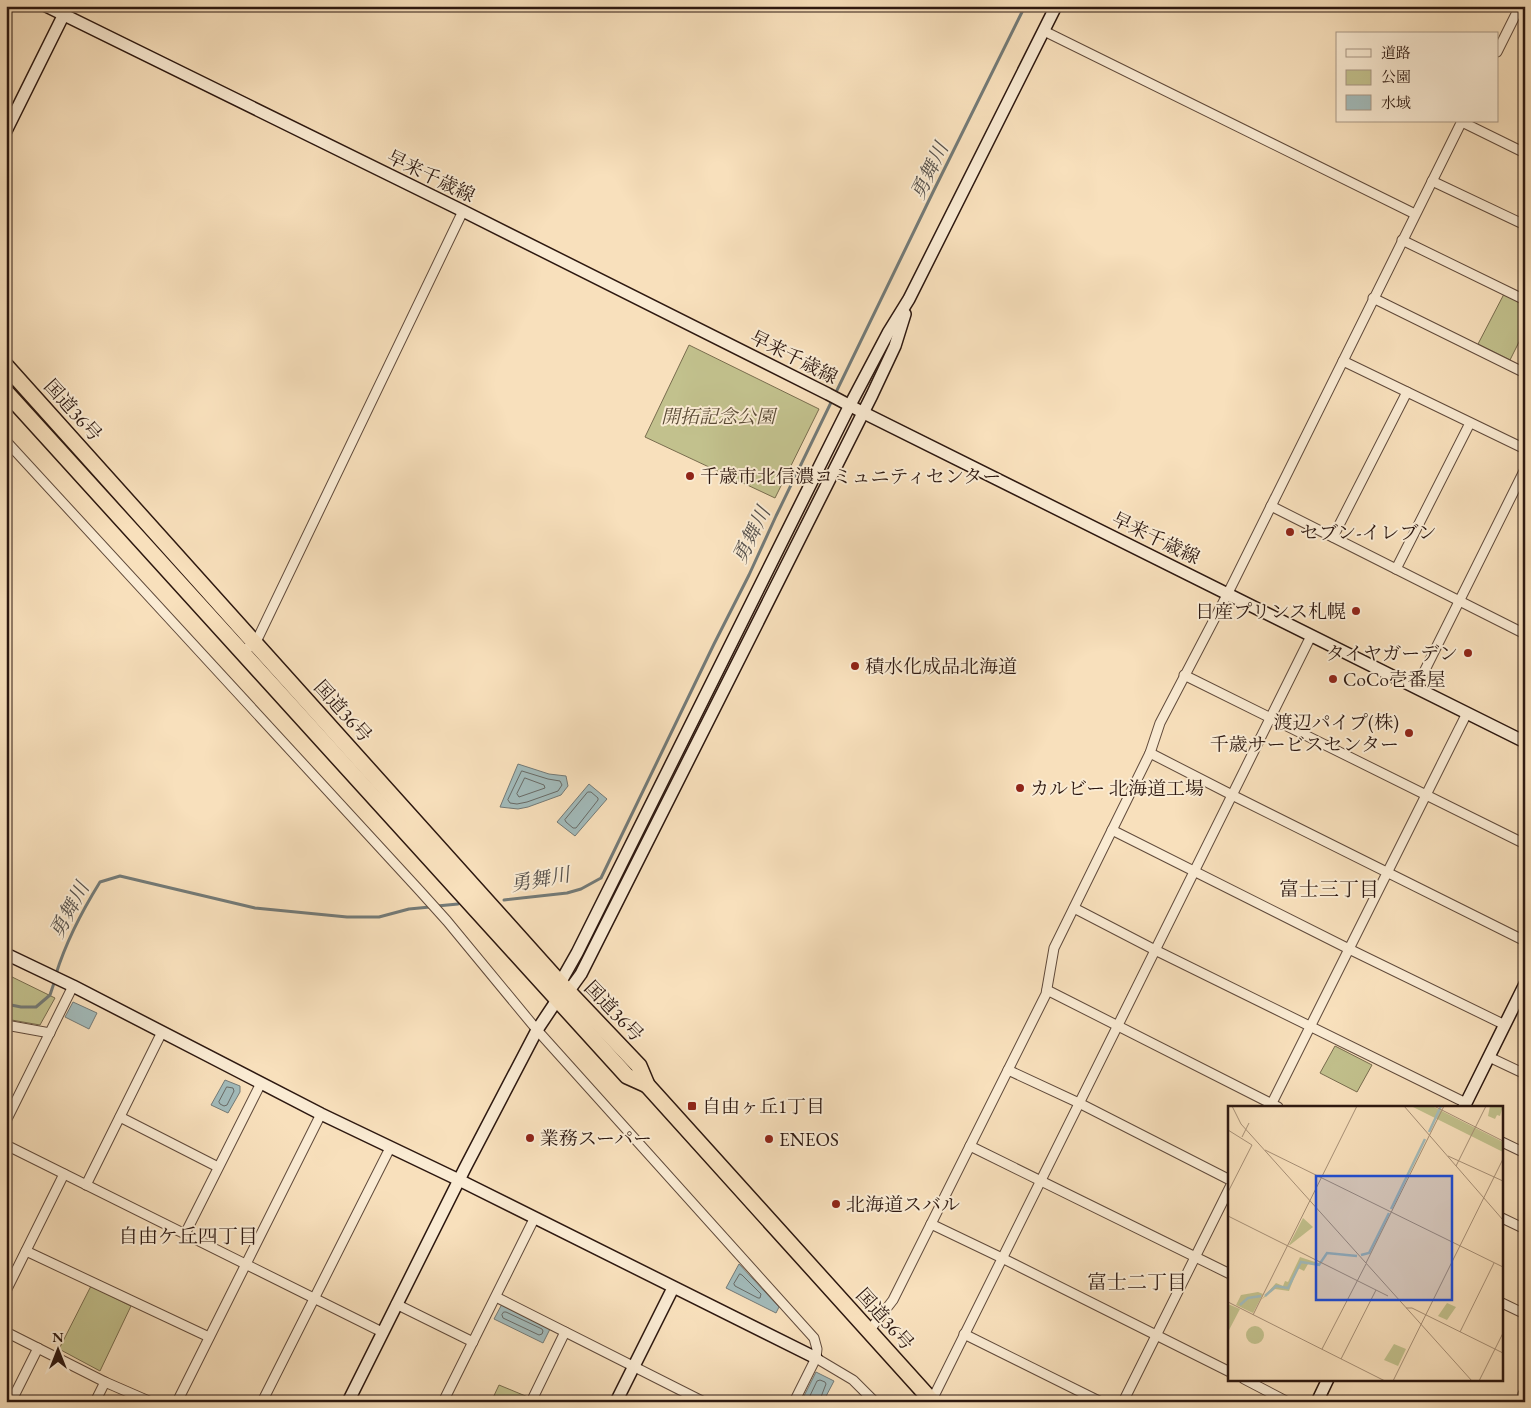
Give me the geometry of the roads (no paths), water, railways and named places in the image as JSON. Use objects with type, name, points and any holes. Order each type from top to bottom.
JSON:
[{"type":"highway","name":"国道36号","points":[[6,366],[248,647]]},
{"type":"highway","name":"国道36号","points":[[6,392],[248,647],[561,992],[627,1076],[646,1085],[933,1401]]},
{"type":"street","name":"早来千歳線","points":[[46,6],[66,11],[862,412],[1525,742]]},
{"type":"street","points":[[348,1402],[458,1180],[538,1030],[561,992],[586,935],[850,405],[888,333],[909,299],[1056,6]]},
{"type":"street","points":[[1498,50],[1520,6]]},
{"type":"street","points":[[6,132],[66,11]]},
{"type":"street","points":[[1044,30],[1415,214]]},
{"type":"street","points":[[869,1331],[893,1300],[1008,1070],[1047,990],[1054,948],[1150,753],[1160,723],[1228,593],[1462,122],[1525,153]]},
{"type":"street","points":[[1432,181],[1525,226]]},
{"type":"street","points":[[248,647],[463,211]]},
{"type":"street","points":[[1402,240],[1525,300]]},
{"type":"street","points":[[1374,298],[1525,373]]},
{"type":"street","points":[[561,992],[581,974],[895,346],[909,299]]},
{"type":"street","points":[[1343,361],[1525,449]]},
{"type":"street","points":[[1333,537],[1408,392]]},
{"type":"street","points":[[1396,569],[1470,423]]},
{"type":"street","points":[[6,440],[447,921],[538,1030],[814,1338],[817,1349],[816,1358],[794,1402]]},
{"type":"street","points":[[1416,688],[1525,469]]},
{"type":"street","points":[[1271,506],[1525,634]]},
{"type":"street","points":[[933,1401],[964,1334],[1311,636]]},
{"type":"street","points":[[1184,675],[1525,844]]},
{"type":"street","points":[[1047,990],[1273,1106],[1310,1026],[1466,713]]},
{"type":"street","points":[[1150,753],[1232,796],[1525,941]]},
{"type":"street","points":[[1112,830],[1505,1025]]},
{"type":"street","points":[[1074,908],[1465,1105],[1523,990]]},
{"type":"street","points":[[6,954],[321,1114],[816,1358],[853,1380],[875,1402]]},
{"type":"street","points":[[6,1120],[50,1033],[70,985]]},
{"type":"street","points":[[6,1025],[50,1033]]},
{"type":"street","points":[[86,1185],[162,1032]]},
{"type":"street","points":[[1489,1057],[1525,1074]]},
{"type":"street","points":[[1008,1070],[1228,1179]]},
{"type":"street","points":[[184,1234],[261,1083]]},
{"type":"street","points":[[177,1402],[321,1114]]},
{"type":"street","points":[[120,1117],[218,1167]]},
{"type":"street","points":[[1504,1143],[1525,1153]]},
{"type":"street","points":[[6,1145],[382,1332]]},
{"type":"street","points":[[970,1146],[1228,1273]]},
{"type":"street","points":[[262,1402],[390,1148]]},
{"type":"street","points":[[6,1291],[64,1174]]},
{"type":"street","points":[[1123,1402],[1228,1191]]},
{"type":"street","points":[[443,1402],[534,1219]]},
{"type":"street","points":[[1504,1219],[1525,1230]]},
{"type":"street","points":[[931,1224],[1228,1371]]},
{"type":"street","points":[[26,1251],[209,1337]]},
{"type":"street","points":[[616,1402],[673,1288]]},
{"type":"street","points":[[496,1297],[704,1402]]},
{"type":"street","points":[[396,1304],[473,1342]]},
{"type":"street","points":[[1504,1304],[1525,1314]]},
{"type":"street","points":[[6,1332],[105,1382],[151,1402]]},
{"type":"street","points":[[531,1402],[565,1332]]},
{"type":"street","points":[[964,1334],[1102,1402]]},
{"type":"street","points":[[11,1402],[38,1348]]},
{"type":"street","points":[[1246,1380],[1288,1402]]},
{"type":"street","points":[[1317,1402],[1328,1380]]},
{"type":"street","points":[[95,1402],[105,1382]]},
{"type":"street","points":[[1525,1390],[1523,1394],[1525,1394]]},
{"type":"water","points":[[518,764],[549,774],[566,776],[568,786],[561,795],[528,807],[518,809],[500,807]]},
{"type":"water","points":[[589,784],[607,799],[575,836],[557,822]]},
{"type":"water","points":[[73,1002],[97,1013],[89,1029],[65,1017]]},
{"type":"water","points":[[225,1080],[240,1086],[240,1092],[228,1113],[211,1105]]},
{"type":"water","points":[[739,1264],[779,1307],[776,1313],[726,1288]]},
{"type":"water","points":[[502,1304],[551,1327],[543,1343],[494,1319]]},
{"type":"water","points":[[816,1372],[834,1381],[823,1402],[801,1402]]},
{"type":"waterway","name":"勇舞川","points":[[504,900],[567,893],[581,889],[601,878],[1025,6]]},
{"type":"waterway","name":"勇舞川","points":[[56,974],[75,927],[100,882],[120,876],[255,908],[347,917],[379,917],[409,909],[430,907]]},
{"type":"waterway","name":"勇舞川","points":[[437,906],[458,904]]},
{"type":"waterway","name":"勇舞川","points":[[6,1004],[36,1007],[50,995],[55,980]]},
{"type":"place","name":"千歳市北信濃コミュニティセンター","points":[[690,476]]},
{"type":"place","name":"セブン-イレブン","points":[[1290,532]]},
{"type":"place","name":"日産プリンス札幌","points":[[1356,611]]},
{"type":"place","name":"タイヤガーデン","points":[[1468,653]]},
{"type":"place","name":"積水化成品北海道","points":[[855,666]]},
{"type":"place","name":"CoCo壱番屋","points":[[1333,679]]},
{"type":"place","name":"渡辺パイプ(株) 千歳サービスセンター","points":[[1409,733]]},
{"type":"place","name":"カルビー 北海道工場","points":[[1020,788]]},
{"type":"place","name":"自由ヶ丘1丁目","points":[[692,1106]]},
{"type":"place","name":"業務スーパー","points":[[530,1138]]},
{"type":"place","name":"ENEOS","points":[[769,1139]]},
{"type":"place","name":"北海道スバル","points":[[836,1204]]},
{"type":"district","name":"富士三丁目","points":[[1329,889]]},
{"type":"district","name":"自由ケ丘四丁目","points":[[188,1236]]},
{"type":"district","name":"富士二丁目","points":[[1137,1282]]},
{"type":"park label","name":"開拓記念公園","points":[[718,416]]}]
